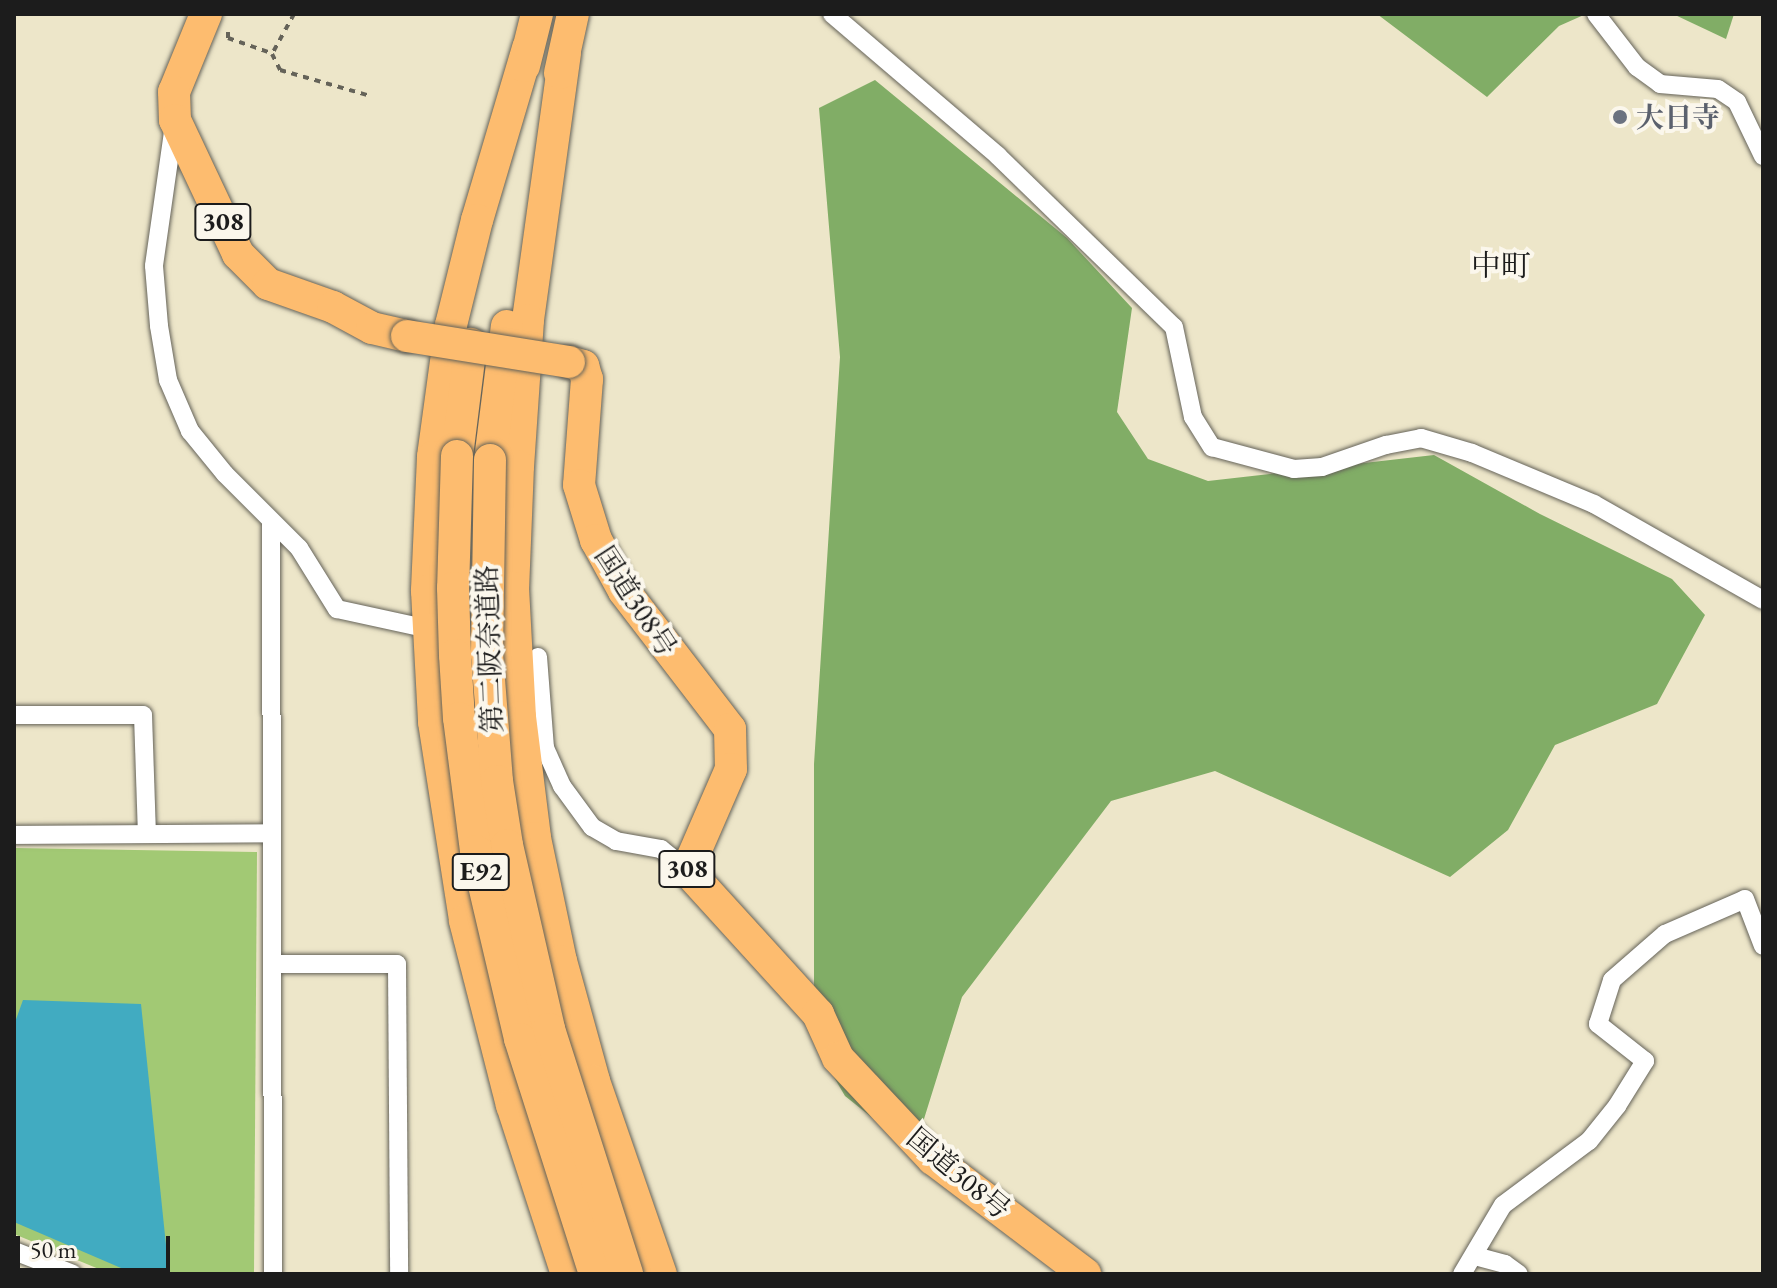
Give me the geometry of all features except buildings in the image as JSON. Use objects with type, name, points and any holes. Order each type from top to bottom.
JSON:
[{"type":"highway","name":"第二阪奈道路","points":[[537,14],[472,328],[457,456],[453,588],[455,655],[462,745],[476,851],[520,1039],[595,1274]]},
{"type":"highway","name":"第二阪奈道路","points":[[573,14],[508,318],[490,460],[487,654],[491,729],[507,845],[553,1044],[627,1274]]},
{"type":"highway","points":[[175,120],[174,92],[217,20]]},
{"type":"highway","points":[[528,48],[477,220],[451,325],[433,457],[428,604],[436,736],[465,921],[512,1105],[567,1274]]},
{"type":"highway","points":[[565,53],[528,320],[518,466],[513,588],[520,717],[535,838],[561,961],[594,1081],[661,1274]]},
{"type":"highway","name":"国道308号","points":[[175,120],[238,254],[268,284],[333,307],[372,328],[583,366],[587,379],[579,485],[596,540],[624,591],[730,729],[731,769],[687,870],[818,1014],[838,1058],[933,1159],[1085,1274]]},
{"type":"street","points":[[832,14],[998,156],[1174,327],[1193,417],[1212,447],[1294,469],[1421,438],[1472,453],[1594,504],[1763,600]]},
{"type":"street","points":[[1596,14],[1637,67],[1660,84],[1718,89],[1737,102],[1763,156]]},
{"type":"street","points":[[175,120],[154,266],[168,380],[190,431],[225,474],[299,548],[337,609],[415,626]]},
{"type":"street","points":[[271,521],[273,1274]]},
{"type":"street","points":[[538,657],[545,748],[562,786],[592,827],[616,841],[661,849],[687,870]]},
{"type":"street","points":[[14,715],[143,715],[147,833]]},
{"type":"street","points":[[14,835],[272,833]]},
{"type":"street","points":[[1462,1274],[1503,1205],[1589,1141],[1617,1106],[1645,1061],[1598,1024],[1612,980],[1665,934],[1745,899],[1763,946]]},
{"type":"street","points":[[272,964],[397,964],[399,1274]]},
{"type":"street","points":[[19,1253],[24,1274]]},
{"type":"street","points":[[19,1253],[73,1274]]},
{"type":"street","points":[[1475,1256],[1505,1264],[1519,1274]]},
{"type":"path","points":[[272,54],[294,14]]},
{"type":"path","points":[[217,20],[228,38],[272,54],[280,70],[367,95]]},
{"type":"green space","points":[[1377,14],[1586,14],[1559,26],[1487,97]]},
{"type":"green space","points":[[1673,14],[1734,14],[1726,39]]},
{"type":"green space","points":[[875,80],[1067,238],[1132,308],[1117,412],[1148,459],[1208,481],[1434,455],[1540,514],[1672,579],[1705,615],[1657,704],[1555,745],[1508,830],[1450,877],[1215,771],[1111,801],[962,997],[914,1151],[845,1096],[814,1043],[814,764],[840,357],[819,108]]},
{"type":"green space","points":[[14,848],[257,852],[254,1274],[111,1274],[14,1234]]},
{"type":"water","points":[[23,1000],[141,1004],[169,1274],[135,1274],[14,1222],[14,1025]]},
{"type":"place","name":"大日寺","points":[[1620,117]]},
{"type":"district","name":"中町","points":[[1501,266]]}]
